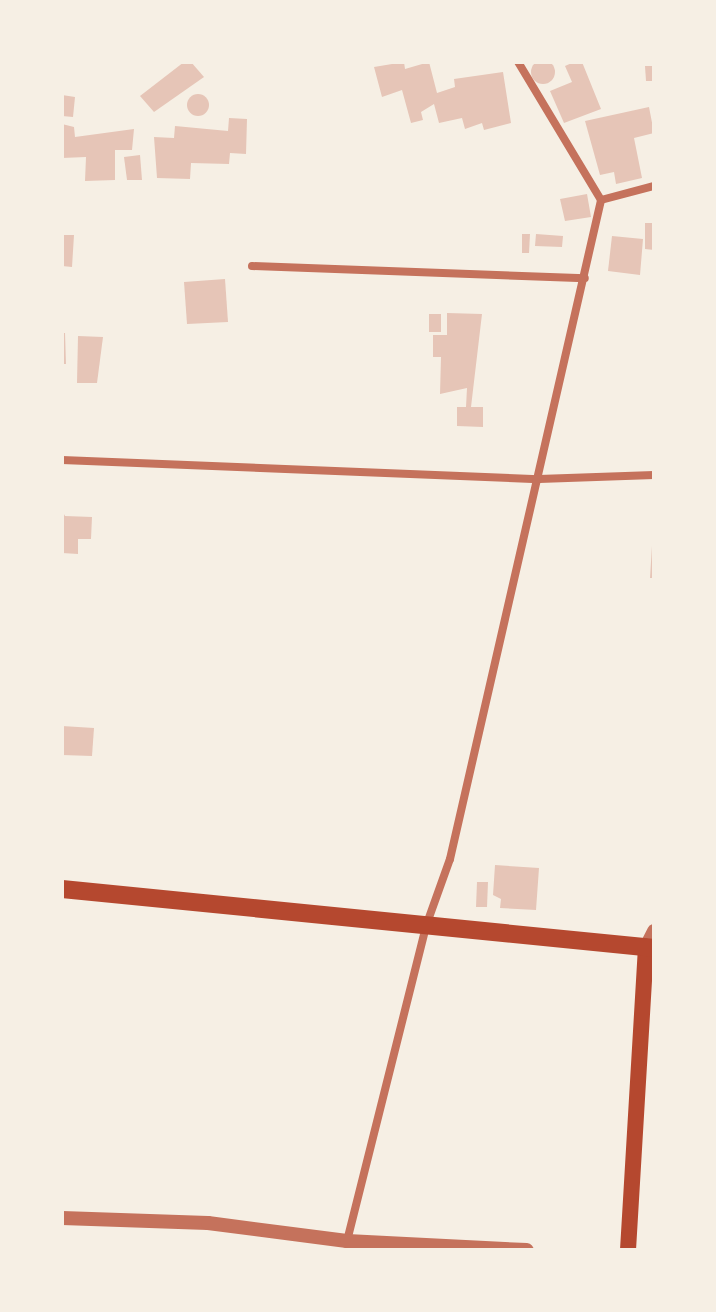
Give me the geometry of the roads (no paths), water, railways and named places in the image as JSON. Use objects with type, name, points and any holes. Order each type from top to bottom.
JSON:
[{"type":"main road","points":[[62,889],[426,926],[651,942],[628,1250]]},
{"type":"street","points":[[347,1241],[426,926],[450,859],[601,200],[518,62]]},
{"type":"street","points":[[601,200],[654,186]]},
{"type":"street","points":[[252,266],[585,278]]},
{"type":"street","points":[[62,460],[539,479],[654,475]]},
{"type":"street","points":[[62,1218],[208,1223],[347,1241],[527,1250]]}]
